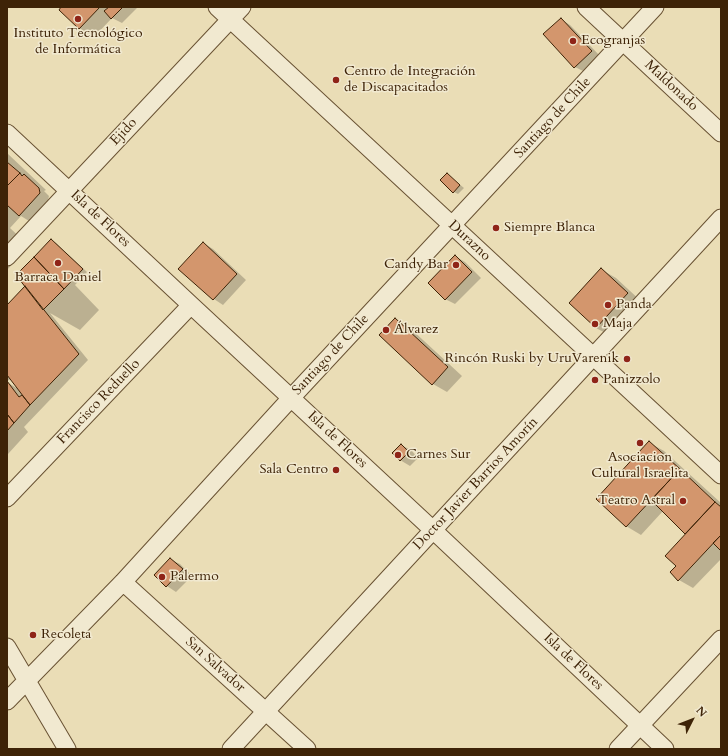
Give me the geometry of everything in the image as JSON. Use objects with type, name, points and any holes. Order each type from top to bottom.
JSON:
[{"type":"street","name":"Durazno","points":[[217,7],[721,475]]},
{"type":"street","name":"Ejido","points":[[7,257],[242,7]]},
{"type":"street","name":"Maldonado","points":[[586,7],[721,133]]},
{"type":"street","name":"Santiago de Chile","points":[[7,701],[123,582],[291,398],[655,7]]},
{"type":"street","name":"Isla de Flores","points":[[7,133],[433,530],[665,749]]},
{"type":"street","name":"Doctor Javier Barrios Amorín","points":[[231,749],[721,218]]},
{"type":"street","name":"Francisco Reduello","points":[[7,498],[190,305]]},
{"type":"street","name":"San Salvador","points":[[123,582],[307,749]]},
{"type":"street","points":[[618,749],[721,639]]},
{"type":"street","points":[[7,647],[67,749]]},
{"type":"building","name":"Instituto Tecnológico de Informática","points":[[61,7],[100,7],[79,29],[59,10]]},
{"type":"building","points":[[109,7],[123,7],[111,19],[104,11]]},
{"type":"building","points":[[561,18],[592,51],[574,68],[543,34]]},
{"type":"building","points":[[7,162],[20,173],[7,186]]},
{"type":"building","points":[[20,173],[22,176],[24,174],[39,188],[40,193],[19,216],[7,205],[7,186]]},
{"type":"building","points":[[447,173],[460,185],[453,193],[440,180]]},
{"type":"building","name":"Barraca Daniel","points":[[51,239],[83,269],[64,289],[34,257]]},
{"type":"building","points":[[203,242],[237,274],[213,300],[178,269]]},
{"type":"building","points":[[455,255],[472,272],[445,300],[428,283]]},
{"type":"building","points":[[34,257],[64,289],[43,310],[16,275]]},
{"type":"building","points":[[601,268],[628,293],[596,328],[569,303]]},
{"type":"building","points":[[25,286],[79,354],[30,405],[7,375],[7,305]]},
{"type":"building","points":[[395,318],[448,367],[432,385],[379,335]]},
{"type":"building","points":[[7,381],[19,397],[22,395],[30,405],[14,423],[7,414]]},
{"type":"building","points":[[7,414],[14,423],[7,431]]},
{"type":"building","points":[[649,441],[680,469],[626,527],[596,499]]},
{"type":"building","points":[[401,444],[409,452],[400,461],[392,453]]},
{"type":"building","name":"Teatro Astral","points":[[680,469],[715,502],[685,534],[651,500]]},
{"type":"building","points":[[715,502],[721,507],[721,535],[678,581],[670,572],[676,566],[665,556]]},
{"type":"building","points":[[721,535],[721,551],[713,543]]},
{"type":"building","points":[[170,558],[183,569],[166,587],[154,575]]},
{"type":"place","name":"Instituto Tecnológico de Informática","points":[[78,19]]},
{"type":"place","name":"Ecogranjas","points":[[573,41]]},
{"type":"place","name":"Centro de Integración de Discapacitados","points":[[336,80]]},
{"type":"place","name":"Siempre Blanca","points":[[496,228]]},
{"type":"place","name":"Barraca Daniel","points":[[58,263]]},
{"type":"place","name":"Candy Bar","points":[[456,265]]},
{"type":"place","name":"Panda","points":[[608,305]]},
{"type":"place","name":"Maja","points":[[595,324]]},
{"type":"place","name":"Álvarez","points":[[386,330]]},
{"type":"place","name":"Rincón Ruski by UruVarenik","points":[[627,359]]},
{"type":"place","name":"Panizzolo","points":[[595,380]]},
{"type":"place","name":"Asociacion Cultural Israelita","points":[[640,443]]},
{"type":"place","name":"Carnes Sur","points":[[398,455]]},
{"type":"place","name":"Sala Centro","points":[[336,470]]},
{"type":"place","name":"Teatro Astral","points":[[683,501]]},
{"type":"place","name":"Palermo","points":[[162,577]]},
{"type":"place","name":"Recoleta","points":[[33,635]]}]
